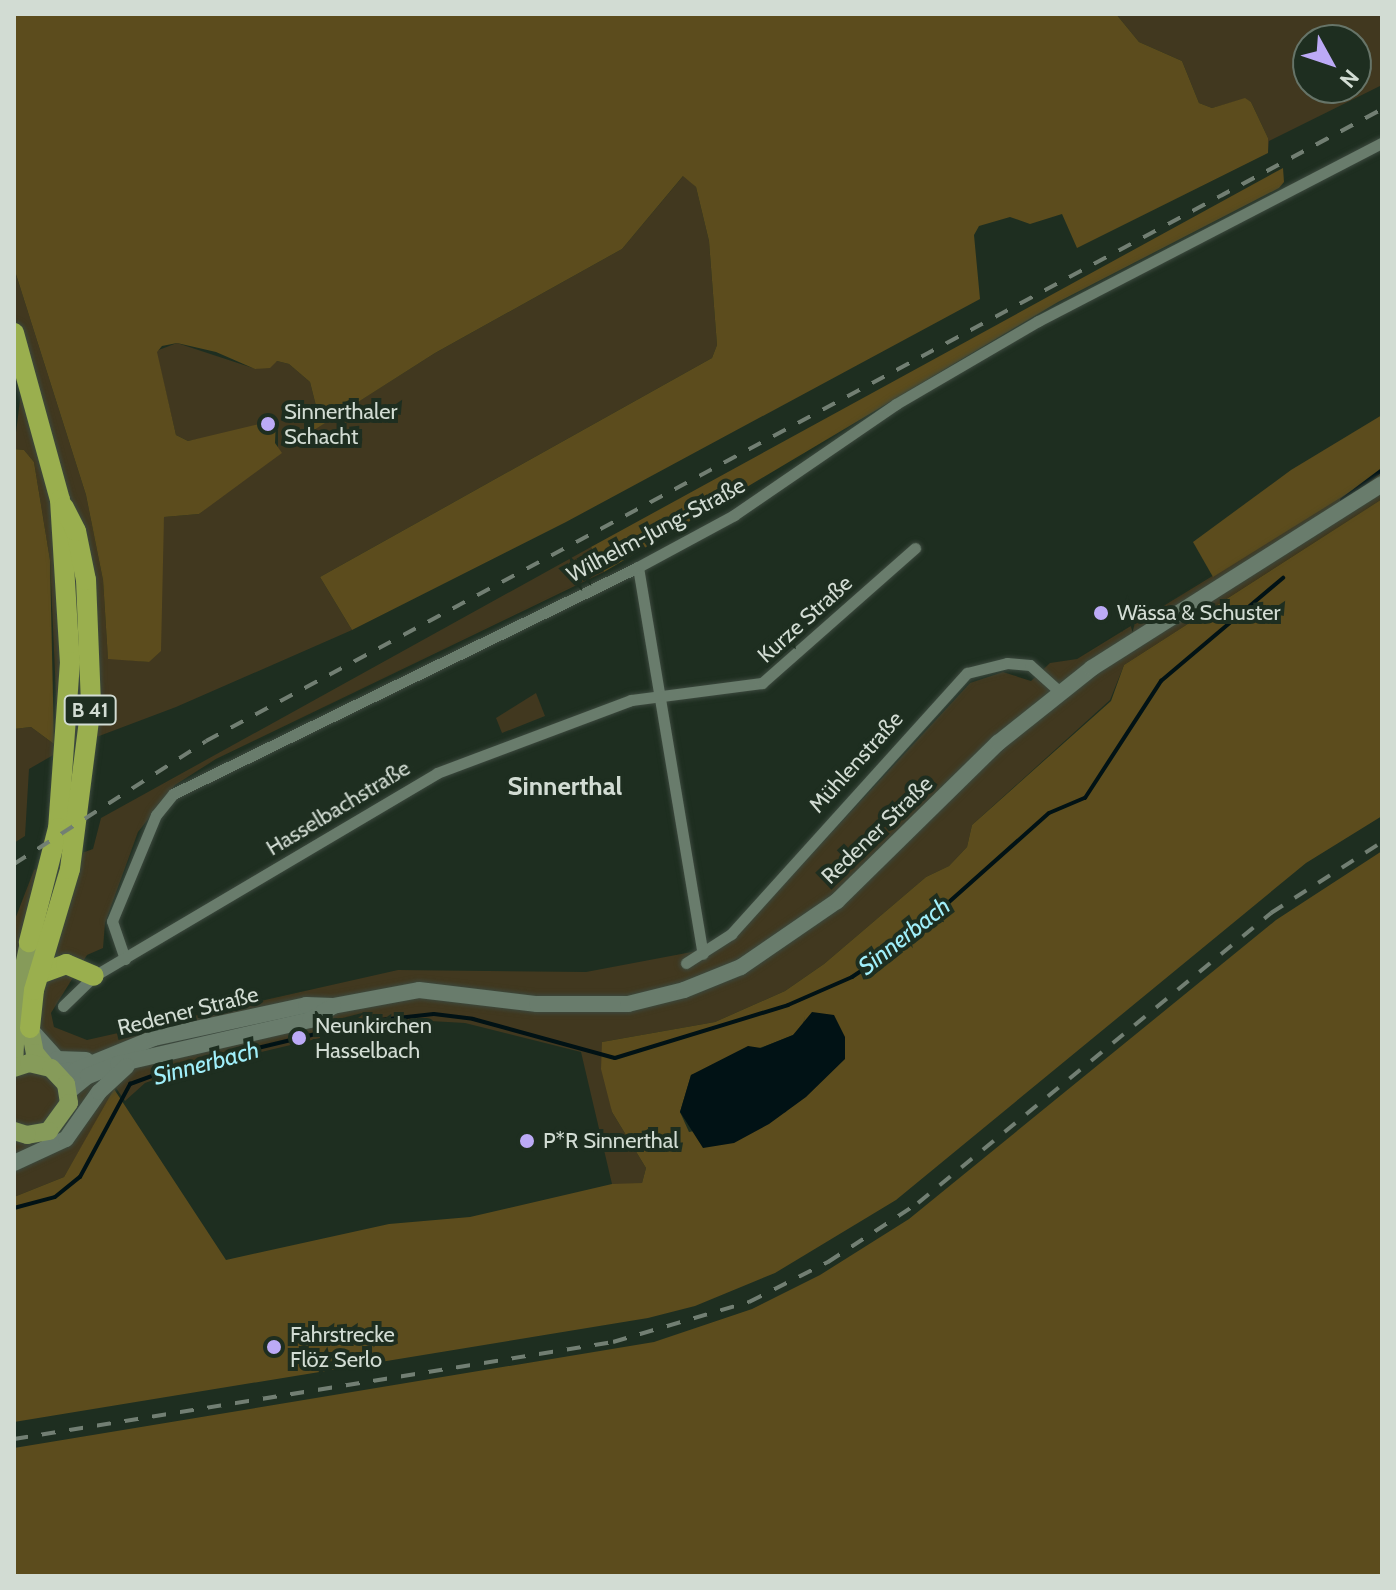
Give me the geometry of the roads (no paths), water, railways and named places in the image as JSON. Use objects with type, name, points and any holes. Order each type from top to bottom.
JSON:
[{"type":"highway","name":"B 41","points":[[14,333],[60,500],[76,531],[86,580],[91,704],[78,824],[40,941],[39,974],[30,1028]]},
{"type":"highway","points":[[40,941],[66,964],[94,976]]},
{"type":"highway","points":[[39,974],[66,964]]},
{"type":"main road","name":"Redener Straße","points":[[51,1068],[76,1070],[118,1050],[306,1005],[333,1006],[419,990],[537,1004],[628,1004],[684,990],[741,967],[837,901],[998,743],[1060,692],[1382,484]]},
{"type":"main road","name":"B 41","points":[[14,986],[40,941]]},
{"type":"main road","name":"B 41","points":[[40,941],[17,999],[14,1067],[51,1068]]},
{"type":"main road","name":"Redener Straße","points":[[68,1092],[88,1076],[141,1057],[310,1020],[333,1006]]},
{"type":"main road","points":[[30,1028],[44,1050],[64,1061],[118,1050]]},
{"type":"main road","points":[[14,1131],[27,1135],[49,1131],[65,1115],[68,1092],[51,1068],[35,1053],[30,1028]]},
{"type":"main road","points":[[14,1163],[66,1139],[104,1086],[141,1057]]},
{"type":"street","name":"Wilhelm-Jung-Straße","points":[[125,959],[112,921],[156,815],[173,794],[638,567],[734,515],[896,404],[1038,321],[1382,143]]},
{"type":"street","name":"Kurze Straße","points":[[660,694],[762,683],[915,548]]},
{"type":"street","points":[[638,567],[703,954]]},
{"type":"street","name":"Mühlenstraße","points":[[686,963],[731,934],[967,673],[1007,663],[1030,665],[1060,692]]},
{"type":"street","name":"Hasselbachstraße","points":[[63,1006],[94,976],[437,773],[590,714],[660,694]]},
{"type":"waterway","name":"Sinnerbach","points":[[1342,500],[1382,470]]},
{"type":"waterway","name":"Sinnerbach","points":[[362,1022],[434,1014],[473,1019],[615,1058],[788,1005],[852,977],[903,943],[1049,813],[1085,798],[1161,681],[1283,578]]},
{"type":"waterway","name":"Sinnerbach","points":[[14,1208],[55,1197],[80,1177],[130,1084],[171,1069],[316,1034]]},
{"type":"railway","points":[[14,864],[206,741],[1382,109]]},
{"type":"railway","points":[[14,1439],[613,1342],[749,1302],[828,1262],[918,1203],[1271,913],[1382,842]]},
{"type":"place","name":"Sinnerthaler Schacht","points":[[268,424]]},
{"type":"place","name":"Wässa & Schuster","points":[[1101,613]]},
{"type":"place","name":"Neunkirchen Hasselbach","points":[[299,1038]]},
{"type":"place","name":"P*R Sinnerthal","points":[[527,1141]]},
{"type":"place","name":"Fahrstrecke Flöz Serlo","points":[[274,1347]]},
{"type":"district","name":"Sinnerthal","points":[[565,787]]}]
